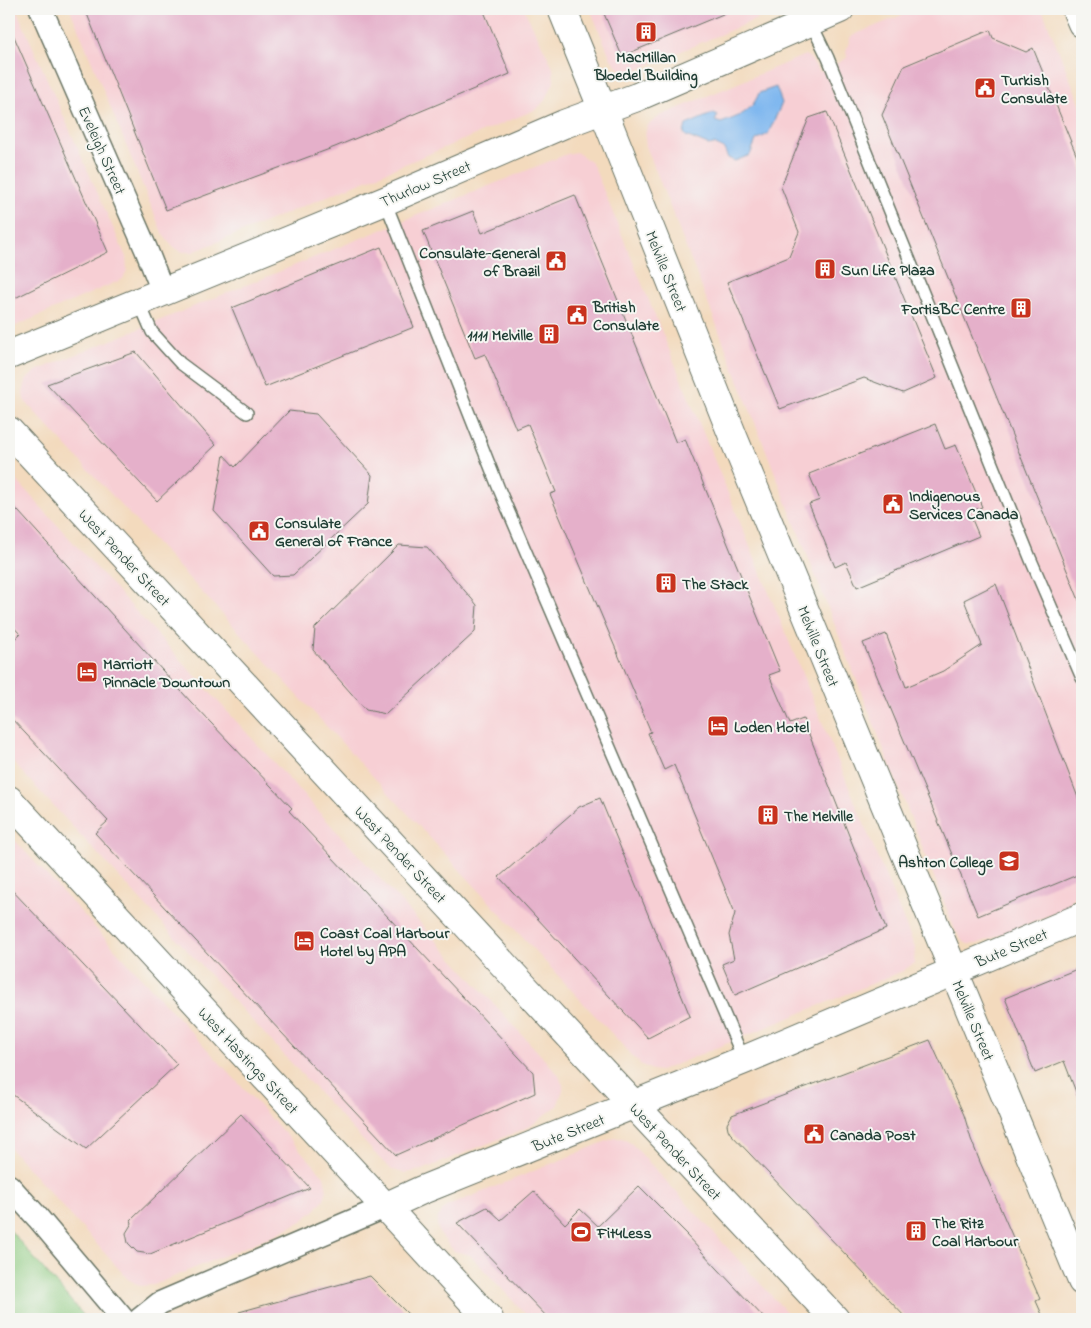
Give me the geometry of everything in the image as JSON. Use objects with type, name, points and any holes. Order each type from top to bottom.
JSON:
[{"type":"main road","name":"Melville Street","points":[[562,9],[734,439],[1082,1281]]},
{"type":"main road","name":"Thurlow Street","points":[[9,355],[385,200],[551,129],[637,97],[840,9]]},
{"type":"main road","points":[[1076,9],[1082,23]]},
{"type":"main road","name":"West Pender Street","points":[[9,431],[634,1106],[835,1319]]},
{"type":"main road","name":"West Hastings Street","points":[[9,800],[489,1319]]},
{"type":"main road","name":"Bute Street","points":[[385,1207],[422,1190],[634,1106],[1082,917]]},
{"type":"street","name":"Eveleigh Street","points":[[41,9],[146,249],[151,297]]},
{"type":"street","points":[[9,1186],[123,1319]]},
{"type":"street","name":"Bute Street","points":[[140,1319],[160,1303],[385,1207]]},
{"type":"lane","points":[[810,21],[828,58],[1024,542],[1082,678]]},
{"type":"lane","points":[[385,200],[499,489],[744,1060]]},
{"type":"lane","points":[[151,297],[152,332],[180,363],[247,413]]},
{"type":"shaded area","points":[[9,9],[16,9],[126,257],[127,270],[123,279],[9,329]]},
{"type":"shaded area","points":[[70,9],[524,9],[553,67],[554,82],[546,99],[537,109],[193,252],[183,252],[174,248],[163,235]]},
{"type":"shaded area","points":[[590,9],[781,9],[634,71],[628,71],[620,69],[611,59]]},
{"type":"shaded area","points":[[917,9],[1042,9],[1082,109],[1082,889],[1076,892],[1065,909],[977,944],[967,944],[955,930],[646,146],[645,138],[648,125],[660,116],[805,55],[809,57],[820,72],[847,58],[846,51],[851,36]]},
{"type":"shaded area","points":[[576,152],[590,161],[594,167],[915,948],[914,963],[903,971],[660,1071],[652,1070],[640,1064],[30,407],[24,400],[23,393],[26,380],[36,371],[567,154]]},
{"type":"shaded area","points":[[9,472],[558,1074],[563,1090],[557,1106],[524,1129],[422,1170],[405,1173],[393,1170],[382,1161],[9,758]]},
{"type":"shaded area","points":[[9,834],[324,1176],[327,1190],[324,1199],[302,1221],[276,1234],[154,1285],[140,1286],[128,1279],[9,1147]]},
{"type":"shaded area","points":[[614,1138],[622,1138],[632,1144],[793,1319],[530,1319],[470,1255],[454,1251],[439,1233],[438,1218],[443,1209],[448,1206]]},
{"type":"green space","points":[[9,1229],[77,1308],[87,1319],[9,1319]]},
{"type":"water","points":[[776,87],[782,103],[768,134],[756,140],[750,155],[735,161],[728,158],[724,149],[714,144],[708,145],[686,136],[684,133],[686,125],[714,113],[718,115],[715,121],[721,123],[739,116],[752,105],[759,93]]},
{"type":"building","points":[[85,9],[483,9],[510,74],[335,147],[166,210]]},
{"type":"building","name":"MacMillan Bloedel Building","points":[[602,9],[735,9],[622,56]]},
{"type":"building","points":[[9,25],[108,252],[9,301]]},
{"type":"building","name":"FortisBC Centre","points":[[990,30],[993,38],[1026,52],[1033,48],[1082,169],[1081,605],[882,115],[904,66]]},
{"type":"building","name":"Sun Life Plaza","points":[[827,112],[937,378],[903,393],[864,378],[780,409],[727,282],[789,257],[799,232],[781,187],[809,118]]},
{"type":"building","points":[[575,195],[676,443],[685,439],[780,671],[769,675],[790,724],[803,719],[886,929],[735,995],[722,964],[734,959],[729,935],[735,913],[674,765],[664,770],[648,733],[651,732],[550,494],[556,492],[528,424],[516,429],[485,354],[475,358],[423,231],[473,211],[482,233]]},
{"type":"building","points":[[381,247],[414,327],[265,387],[232,308]]},
{"type":"building","points":[[136,352],[216,445],[157,501],[47,384]]},
{"type":"building","points":[[289,411],[316,414],[372,475],[368,504],[293,575],[273,576],[214,511],[224,455],[235,467]]},
{"type":"building","points":[[935,424],[945,449],[956,445],[982,507],[969,512],[979,536],[857,587],[846,562],[835,567],[809,504],[820,500],[809,474]]},
{"type":"building","points":[[9,501],[191,702],[292,808],[289,811],[533,1072],[535,1093],[396,1155],[95,833],[108,821],[9,716],[9,644],[20,634],[9,622]]},
{"type":"building","points":[[399,545],[427,547],[477,605],[475,632],[386,714],[366,710],[313,650],[315,628]]},
{"type":"building","points":[[996,584],[1082,808],[1082,873],[978,916],[863,643],[886,634],[906,687],[943,671],[982,645],[964,600]]},
{"type":"building","points":[[600,798],[690,1016],[648,1038],[499,877],[579,807]]},
{"type":"building","points":[[9,887],[177,1064],[86,1149],[9,1092]]},
{"type":"building","points":[[1082,967],[1081,1105],[1064,1061],[1035,1073],[1005,998]]},
{"type":"building","name":"The Ritz Coal Harbour","points":[[930,1040],[964,1115],[980,1162],[1040,1299],[1036,1301],[1044,1319],[907,1319],[728,1129],[727,1124],[732,1115]]},
{"type":"building","points":[[241,1114],[310,1188],[150,1254],[137,1252],[128,1243],[126,1233],[132,1223],[131,1220]]},
{"type":"building","points":[[639,1186],[687,1234],[765,1319],[549,1319],[457,1223],[487,1207],[501,1220],[534,1191],[565,1224],[580,1209],[598,1226]]},
{"type":"building","points":[[370,1276],[413,1319],[240,1319],[239,1312]]},
{"type":"place","name":"MacMillan Bloedel Building","points":[[646,32]]},
{"type":"place","name":"Turkish Consulate","points":[[985,88]]},
{"type":"place","name":"Consulate-General of Brazil","points":[[556,261]]},
{"type":"place","name":"Sun Life Plaza","points":[[825,269]]},
{"type":"place","name":"FortisBC Centre","points":[[1021,308]]},
{"type":"place","name":"British Consulate","points":[[577,315]]},
{"type":"place","name":"1111 Melville","points":[[549,334]]},
{"type":"place","name":"Indigenous Services Canada","points":[[893,504]]},
{"type":"place","name":"Consulate General of France","points":[[259,531]]},
{"type":"place","name":"The Stack","points":[[666,583]]},
{"type":"place","name":"Marriott Pinnacle Downtown","points":[[87,672]]},
{"type":"place","name":"Loden Hotel","points":[[718,726]]},
{"type":"place","name":"The Melville","points":[[768,815]]},
{"type":"place","name":"Ashton College","points":[[1009,861]]},
{"type":"place","name":"Coast Coal Harbour Hotel by APA","points":[[304,941]]},
{"type":"place","name":"Canada Post","points":[[814,1134]]},
{"type":"place","name":"The Ritz Coal Harbour","points":[[916,1231]]},
{"type":"place","name":"Fit4Less","points":[[581,1232]]}]
